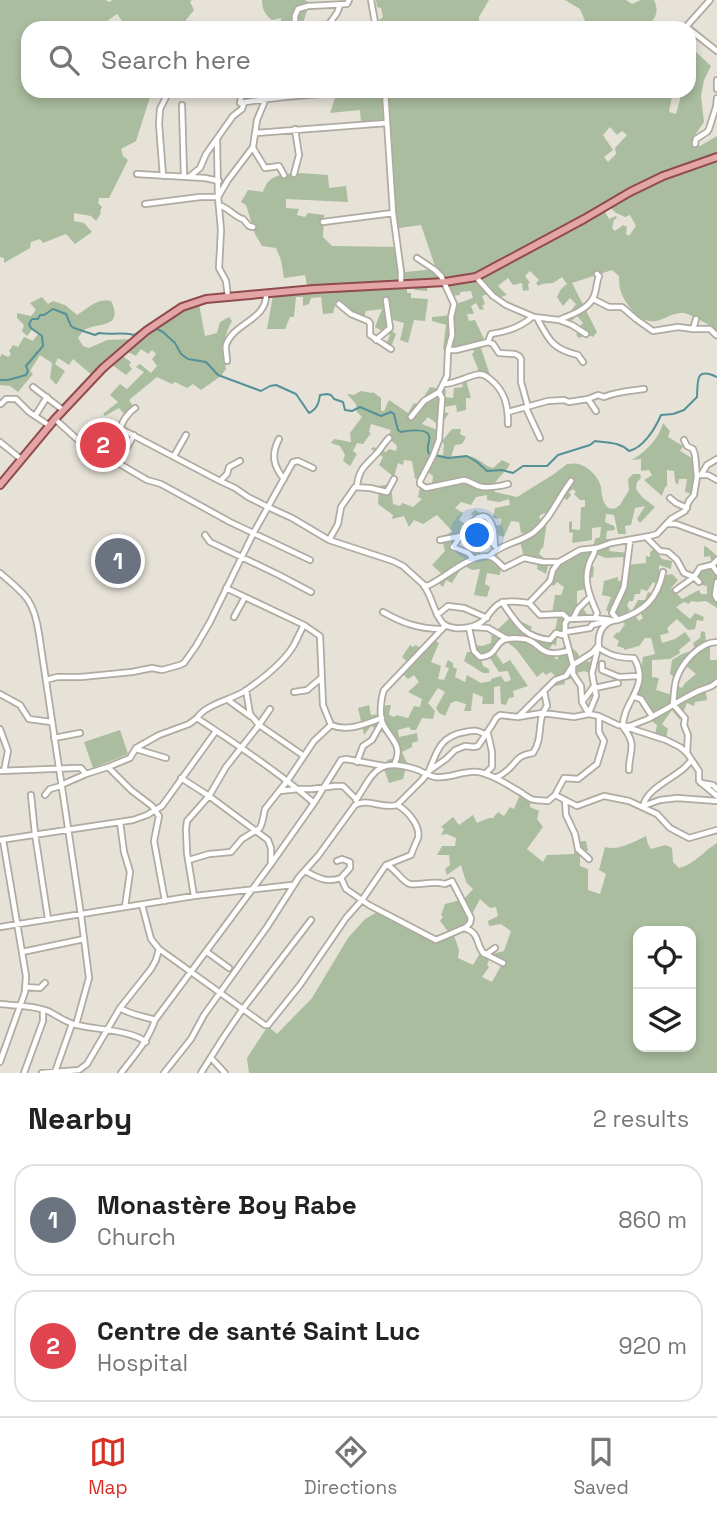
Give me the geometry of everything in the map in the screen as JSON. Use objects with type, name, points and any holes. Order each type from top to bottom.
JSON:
[{"type":"main road","points":[[0,485],[55,419],[103,368],[154,325],[190,303],[266,293],[445,282],[476,277],[637,188],[717,157]]},
{"type":"street","points":[[295,21],[296,11],[301,8],[347,4],[349,0]]},
{"type":"street","points":[[371,0],[374,21]]},
{"type":"street","points":[[693,21],[710,0]]},
{"type":"street","points":[[331,21],[340,4]]},
{"type":"street","points":[[696,35],[717,51]]},
{"type":"street","points":[[717,79],[717,89]]},
{"type":"street","points":[[241,98],[240,103],[278,98]]},
{"type":"street","points":[[385,98],[401,285]]},
{"type":"street","points":[[695,144],[696,139],[709,129],[717,98]]},
{"type":"street","points":[[218,197],[253,147],[257,120],[266,99]]},
{"type":"street","points":[[163,100],[159,124],[163,176]]},
{"type":"street","points":[[187,177],[200,168],[206,153],[244,103]]},
{"type":"street","points":[[181,105],[187,177]]},
{"type":"street","points":[[256,133],[387,123]]},
{"type":"street","points":[[294,174],[299,155],[295,129]]},
{"type":"street","points":[[217,139],[221,230],[219,268],[226,281],[228,297]]},
{"type":"street","points":[[253,147],[265,168],[279,166],[284,175]]},
{"type":"street","points":[[137,174],[219,181]]},
{"type":"street","points":[[145,204],[218,197]]},
{"type":"street","points":[[219,205],[253,227]]},
{"type":"street","points":[[323,222],[393,213]]},
{"type":"street","points":[[411,417],[424,401],[439,392],[447,376],[454,301],[445,282],[435,270],[417,258]]},
{"type":"street","points":[[559,320],[586,306],[593,299],[599,276],[597,274]]},
{"type":"street","points":[[476,277],[498,300],[534,317],[559,320],[572,325],[586,334]]},
{"type":"street","points":[[227,361],[225,347],[240,327],[261,312],[267,299],[266,293]]},
{"type":"street","points":[[593,299],[609,307],[622,307],[653,331],[678,327],[710,329],[716,335]]},
{"type":"street","points":[[376,340],[390,328],[386,300]]},
{"type":"street","points":[[339,304],[351,314],[370,323],[370,335],[391,349]]},
{"type":"street","points":[[488,342],[491,334],[508,330],[534,317]]},
{"type":"street","points":[[534,317],[558,349],[578,355],[583,362]]},
{"type":"street","points":[[693,329],[696,319]]},
{"type":"street","points":[[452,335],[456,344],[463,348]]},
{"type":"street","points":[[448,350],[488,342],[493,344],[499,353],[514,354],[521,359],[521,382],[527,407],[540,438]]},
{"type":"street","points":[[443,384],[452,384],[482,374],[505,396],[508,424]]},
{"type":"street","points":[[33,387],[64,410]]},
{"type":"street","points":[[598,395],[604,397],[618,391],[644,389]]},
{"type":"street","points":[[508,412],[556,400],[569,402],[588,399],[604,391]]},
{"type":"street","points":[[439,392],[442,398],[439,440],[420,484],[426,488],[464,480],[481,487],[508,484]]},
{"type":"street","points":[[36,416],[47,397]]},
{"type":"street","points":[[1,404],[6,399],[16,398],[50,426]]},
{"type":"street","points":[[588,399],[596,411]]},
{"type":"street","points":[[135,408],[120,428],[329,540],[403,566],[424,585],[444,627]]},
{"type":"street","points":[[55,419],[105,459],[161,484],[230,522],[310,560]]},
{"type":"street","points":[[118,463],[134,435]]},
{"type":"street","points":[[174,456],[186,435]]},
{"type":"street","points":[[329,540],[338,524],[341,507],[357,486],[365,464],[389,438]]},
{"type":"street","points":[[279,439],[274,450],[274,463],[284,479]]},
{"type":"street","points":[[684,440],[695,452],[699,476]]},
{"type":"street","points":[[0,442],[22,460]]},
{"type":"street","points":[[529,603],[550,581],[559,562],[579,550],[657,534],[687,508],[699,476],[707,465],[717,459]]},
{"type":"street","points":[[220,481],[227,474],[229,467],[240,461]]},
{"type":"street","points":[[46,680],[152,668],[162,670],[180,666],[196,646],[218,608],[254,532],[295,461],[313,468]]},
{"type":"street","points":[[699,476],[708,475],[717,480]]},
{"type":"street","points":[[357,486],[387,492],[394,479]]},
{"type":"street","points":[[489,556],[495,548],[526,537],[536,530],[553,510],[571,481]]},
{"type":"street","points":[[670,498],[687,508]]},
{"type":"street","points":[[474,559],[453,547],[476,518],[488,518],[494,530],[495,548]]},
{"type":"street","points":[[666,525],[676,524],[717,538]]},
{"type":"street","points":[[205,535],[210,542],[311,592]]},
{"type":"street","points":[[440,540],[461,536],[490,540],[495,548]]},
{"type":"street","points":[[646,537],[660,551],[668,552],[684,572],[699,582]]},
{"type":"street","points":[[615,620],[612,613],[624,587],[630,540]]},
{"type":"street","points":[[595,548],[586,578],[597,613],[595,618]]},
{"type":"street","points":[[424,585],[431,584],[468,560],[483,556],[495,558],[504,568],[524,558],[559,562]]},
{"type":"street","points":[[676,590],[694,577],[700,568],[712,565],[717,560]]},
{"type":"street","points":[[712,565],[717,572]]},
{"type":"street","points":[[589,714],[596,696],[592,673],[598,638],[603,626],[647,605],[659,587],[663,572]]},
{"type":"street","points":[[0,573],[26,595],[37,618],[89,978],[79,1016],[55,1072]]},
{"type":"street","points":[[717,582],[717,599]]},
{"type":"street","points":[[226,588],[304,625],[320,636],[323,705],[331,725],[346,729],[382,720]]},
{"type":"street","points":[[234,617],[245,597]]},
{"type":"street","points":[[589,714],[582,702],[581,686],[573,674],[565,623],[590,597]]},
{"type":"street","points":[[471,627],[487,618],[502,602],[529,603],[540,615],[563,614],[571,619],[615,620]]},
{"type":"street","points":[[502,602],[521,627],[532,636],[550,640],[556,633],[562,635],[615,620]]},
{"type":"street","points":[[437,615],[449,606],[464,608],[487,618]]},
{"type":"street","points":[[383,612],[413,626],[429,629],[488,628],[507,639],[529,640],[544,652],[569,651]]},
{"type":"street","points":[[45,795],[50,789],[130,758],[136,748],[159,735],[189,724],[206,709],[246,690],[270,672],[285,656],[304,625]]},
{"type":"street","points":[[357,762],[363,746],[372,740],[382,720],[384,690],[444,627]]},
{"type":"street","points":[[471,627],[474,651],[480,657],[494,652],[501,642],[507,639]]},
{"type":"street","points":[[687,753],[685,718],[673,704],[676,682],[681,668],[699,648],[710,642],[717,642]]},
{"type":"street","points":[[518,717],[555,680],[566,676],[573,665],[592,653],[598,645]]},
{"type":"street","points":[[598,645],[609,655],[634,658],[639,666],[635,697],[628,705],[623,720],[633,748],[629,770]]},
{"type":"street","points":[[602,664],[602,670],[619,677],[639,676]]},
{"type":"street","points":[[294,692],[307,690],[321,678]]},
{"type":"street","points":[[623,726],[649,719],[699,690],[713,687],[717,682]]},
{"type":"street","points":[[582,702],[595,687],[618,683]]},
{"type":"street","points":[[246,690],[251,716]]},
{"type":"street","points":[[495,778],[507,771],[516,759],[533,752],[538,746],[541,713],[547,706],[544,691]]},
{"type":"street","points":[[0,694],[20,705],[29,719],[51,722]]},
{"type":"street","points":[[635,697],[640,699],[652,716]]},
{"type":"street","points":[[228,700],[304,756]]},
{"type":"street","points":[[194,896],[186,837],[187,821],[209,796],[226,767],[270,709]]},
{"type":"street","points":[[427,773],[455,750],[465,746],[476,747],[500,715],[518,717],[541,713],[574,717],[589,714],[680,747],[699,771],[699,780],[717,799]]},
{"type":"street","points":[[121,1073],[146,1042],[155,1020],[271,864],[341,760],[394,765],[441,778],[478,772],[495,778],[531,799],[548,801],[555,795],[564,778],[579,779],[597,764],[604,741],[599,732],[599,716]]},
{"type":"street","points":[[197,718],[288,780],[314,803]]},
{"type":"street","points":[[382,720],[398,750],[399,756],[394,765]]},
{"type":"street","points":[[189,860],[209,854],[231,852],[242,839],[260,828],[264,809],[288,780],[314,741],[331,725]]},
{"type":"street","points":[[0,729],[8,751],[2,771],[81,768],[86,774]]},
{"type":"street","points":[[279,791],[344,786],[357,801],[390,807],[397,805],[422,780],[447,737],[477,730],[487,734]]},
{"type":"street","points":[[0,1062],[20,1006],[26,976],[1,840],[134,820],[156,811],[216,731]]},
{"type":"street","points":[[54,738],[80,733]]},
{"type":"street","points":[[484,774],[492,767],[492,752],[487,734]]},
{"type":"street","points":[[136,748],[166,758]]},
{"type":"street","points":[[643,806],[649,794],[691,761]]},
{"type":"street","points":[[164,1073],[191,1039],[219,992],[267,927],[293,884],[357,801],[368,778],[384,766]]},
{"type":"street","points":[[108,767],[159,816],[154,841],[165,901]]},
{"type":"street","points":[[181,778],[268,840],[271,864]]},
{"type":"street","points":[[701,782],[717,789]]},
{"type":"street","points":[[555,795],[577,806],[604,796],[629,801],[643,806],[662,818],[670,828],[689,838],[717,830]]},
{"type":"street","points":[[31,796],[48,919]]},
{"type":"street","points":[[643,806],[677,798],[717,799]]},
{"type":"street","points":[[565,800],[566,815],[575,834],[578,849],[589,859]]},
{"type":"street","points":[[142,905],[151,939],[159,949],[242,1010],[265,1025],[271,1023],[386,865],[411,855],[418,832],[411,818],[397,805]]},
{"type":"street","points":[[120,822],[130,872],[125,908]]},
{"type":"street","points":[[305,871],[321,879],[341,878],[350,867],[350,862],[342,859],[337,861]]},
{"type":"street","points":[[341,878],[346,889],[377,910],[436,940],[470,923],[471,918],[452,881],[444,884],[437,881],[410,884],[386,865]]},
{"type":"street","points":[[0,927],[194,896],[293,884]]},
{"type":"street","points":[[201,1073],[242,1010],[310,920]]},
{"type":"street","points":[[464,928],[476,936],[484,954],[503,963]]},
{"type":"street","points":[[22,952],[84,939]]},
{"type":"street","points":[[484,954],[495,948]]},
{"type":"street","points":[[42,1073],[83,1069],[120,1008],[151,969],[159,949]]},
{"type":"street","points":[[207,952],[229,968]]},
{"type":"street","points":[[25,987],[40,988],[45,983]]},
{"type":"street","points":[[0,1004],[32,1006],[74,1025],[128,1033],[139,1036],[146,1042]]},
{"type":"street","points":[[120,1008],[130,1014],[155,1020]]},
{"type":"street","points":[[24,1073],[43,1021],[43,1010]]},
{"type":"street","points":[[211,1058],[225,1073]]},
{"type":"green space","points":[[0,0],[192,0],[190,2],[194,10],[186,21],[122,21],[117,14],[107,21],[21,21],[21,98],[150,98],[136,141],[121,149],[128,160],[109,198],[99,198],[98,203],[102,207],[96,221],[91,216],[74,213],[74,221],[84,223],[92,232],[75,244],[66,234],[43,243],[40,239],[31,242],[30,248],[4,263],[4,258],[0,257]]},
{"type":"green space","points":[[262,0],[305,0],[310,3],[304,21],[281,21],[281,18],[272,20],[264,12]]},
{"type":"green space","points":[[376,0],[489,0],[479,21],[378,21],[383,17],[381,8],[377,7]]},
{"type":"green space","points":[[565,0],[626,0],[632,4],[641,0],[654,0],[656,5],[652,21],[585,21],[580,9]]},
{"type":"green space","points":[[696,52],[711,66],[704,80],[701,96],[704,122],[695,135],[696,144],[700,146],[717,136],[717,330],[683,313],[656,321],[644,320],[626,302],[620,290],[619,276],[612,270],[572,283],[597,332],[593,337],[589,335],[578,338],[578,328],[583,323],[577,316],[571,321],[566,317],[576,304],[570,298],[563,306],[557,297],[567,284],[562,277],[553,283],[538,286],[536,283],[539,280],[530,271],[525,276],[530,283],[529,290],[523,291],[522,283],[513,285],[508,278],[498,286],[507,295],[495,299],[491,293],[482,296],[484,309],[480,310],[476,303],[471,306],[474,314],[467,314],[469,321],[475,320],[484,339],[479,342],[490,375],[481,377],[472,354],[473,348],[443,349],[446,325],[432,321],[432,317],[453,315],[453,305],[473,298],[471,291],[451,296],[450,292],[444,292],[442,285],[428,286],[427,291],[415,290],[413,286],[407,288],[411,298],[428,299],[425,321],[414,320],[408,343],[400,340],[404,323],[393,320],[391,330],[396,334],[390,350],[385,347],[390,335],[375,327],[382,309],[366,311],[364,317],[340,304],[335,306],[333,313],[323,314],[321,297],[311,298],[309,304],[303,306],[303,297],[296,297],[294,317],[290,317],[285,329],[267,329],[274,290],[307,285],[305,275],[284,278],[276,248],[262,246],[255,234],[246,205],[241,202],[248,190],[263,192],[268,182],[279,175],[328,175],[329,188],[346,186],[348,202],[286,199],[286,208],[299,209],[297,215],[324,215],[323,237],[332,246],[400,247],[405,272],[436,269],[421,225],[393,229],[384,122],[361,122],[360,110],[330,113],[335,98],[672,98],[669,112],[676,114],[680,98],[696,98]],"holes":[[[610,127],[617,135],[622,131],[627,135],[615,148],[616,154],[608,162],[604,157],[613,150],[603,135]],[[611,208],[625,217],[630,215],[636,226],[629,236],[626,234],[627,227],[623,225],[615,231],[612,228],[616,216],[609,219],[605,212]]]},
{"type":"green space","points":[[42,297],[48,304],[53,301],[65,305],[77,315],[97,302],[111,301],[114,310],[112,320],[86,329],[78,338],[83,346],[89,348],[107,340],[133,339],[181,305],[199,304],[205,336],[217,333],[220,322],[229,317],[232,321],[224,344],[226,369],[221,376],[201,390],[193,384],[187,388],[157,377],[129,400],[134,407],[126,416],[119,408],[105,416],[103,414],[118,402],[110,395],[120,384],[127,389],[144,372],[136,367],[140,364],[151,373],[157,366],[152,359],[156,354],[152,350],[148,354],[141,349],[136,356],[126,351],[121,355],[131,362],[129,365],[132,369],[126,375],[111,364],[93,376],[73,359],[69,365],[58,358],[55,364],[65,371],[56,385],[50,378],[52,363],[40,355],[30,371],[33,374],[18,392],[10,386],[0,385],[2,354],[8,357],[13,345],[18,347],[24,337],[33,341],[38,334],[32,330],[27,336],[22,331],[24,325],[17,318],[17,313],[31,316],[36,310],[30,303]]},
{"type":"green space","points":[[461,380],[466,380],[471,398],[466,398],[466,410],[457,412],[456,405],[444,407],[443,412],[449,413],[440,426],[428,417],[422,424],[440,431],[434,454],[443,455],[442,441],[452,429],[461,429],[460,434],[466,437],[462,444],[455,445],[451,457],[471,457],[493,468],[502,460],[510,464],[492,487],[495,492],[517,497],[567,464],[576,464],[586,467],[595,476],[608,508],[614,509],[620,505],[629,490],[628,479],[633,474],[640,474],[641,478],[636,489],[655,507],[640,523],[637,519],[645,506],[635,508],[631,525],[625,526],[626,534],[618,534],[614,515],[606,514],[605,522],[614,526],[615,530],[607,531],[606,539],[611,539],[609,551],[629,553],[629,561],[623,560],[623,557],[593,557],[593,577],[588,578],[590,588],[577,591],[577,606],[582,607],[589,617],[578,617],[574,623],[568,622],[565,639],[557,638],[556,646],[553,644],[548,650],[557,660],[563,647],[574,650],[580,659],[594,663],[592,674],[584,671],[574,674],[574,679],[564,679],[565,684],[555,686],[556,677],[551,672],[546,675],[543,672],[537,677],[516,649],[507,642],[495,652],[503,664],[510,660],[528,686],[513,691],[514,697],[509,698],[506,705],[501,704],[500,686],[494,687],[494,704],[482,704],[483,697],[473,693],[471,711],[464,711],[466,704],[456,701],[451,703],[445,716],[436,708],[445,692],[438,688],[428,703],[435,711],[433,719],[422,718],[416,730],[409,727],[398,730],[399,737],[417,733],[418,741],[402,752],[407,763],[403,779],[389,783],[384,769],[389,768],[387,760],[399,757],[394,741],[388,740],[388,735],[371,726],[364,735],[358,708],[369,705],[371,715],[381,714],[381,709],[391,705],[389,715],[408,718],[414,706],[420,707],[422,699],[408,692],[419,682],[414,675],[408,679],[402,673],[409,663],[402,657],[410,645],[427,651],[434,640],[439,643],[431,662],[441,666],[438,679],[444,680],[449,668],[445,667],[448,660],[457,669],[455,677],[465,682],[467,675],[481,683],[501,676],[505,682],[511,680],[508,671],[499,672],[488,655],[481,659],[489,673],[483,673],[464,661],[467,652],[473,652],[474,645],[491,643],[492,632],[512,617],[532,627],[528,635],[533,640],[537,635],[545,642],[555,632],[558,614],[552,614],[555,595],[561,595],[564,587],[557,582],[554,586],[547,582],[556,565],[578,550],[593,548],[595,539],[600,537],[601,527],[592,528],[592,540],[572,543],[573,533],[569,532],[569,522],[572,521],[572,529],[580,530],[581,507],[585,507],[585,500],[580,500],[573,489],[567,500],[561,496],[551,517],[544,513],[539,516],[541,521],[547,522],[543,548],[539,554],[549,562],[546,574],[537,569],[538,560],[525,560],[520,542],[530,537],[530,534],[521,533],[519,522],[511,521],[504,537],[491,533],[492,526],[501,525],[501,519],[493,518],[495,508],[510,505],[509,499],[499,502],[487,500],[487,495],[476,497],[471,505],[461,502],[455,508],[463,513],[459,520],[467,525],[475,518],[471,514],[475,510],[482,514],[480,540],[459,540],[457,548],[466,550],[481,544],[480,553],[490,555],[496,552],[501,563],[500,575],[487,573],[485,584],[490,587],[487,597],[474,595],[480,569],[472,570],[463,565],[452,583],[446,580],[443,587],[435,580],[442,574],[432,565],[445,551],[441,536],[453,532],[437,515],[423,524],[414,520],[409,527],[404,516],[392,519],[393,515],[378,504],[379,486],[391,484],[393,504],[400,506],[402,503],[413,507],[422,499],[418,497],[420,487],[432,484],[433,476],[429,473],[415,479],[412,461],[404,460],[403,465],[398,463],[394,477],[379,465],[383,457],[371,449],[373,447],[386,452],[389,449],[396,451],[397,446],[388,437],[391,430],[371,424],[371,433],[363,444],[357,443],[353,451],[357,454],[350,466],[343,461],[345,455],[340,446],[331,443],[334,439],[351,442],[350,433],[362,417],[347,394],[373,392],[381,398],[381,411],[384,411],[389,400],[408,413],[414,403],[419,405],[430,387],[446,390],[445,397],[453,398],[454,388],[463,387]]},
{"type":"green space","points":[[663,423],[670,431],[668,437],[683,446],[680,451],[695,460],[695,495],[685,492],[687,479],[679,479],[678,485],[674,471],[667,470],[667,486],[662,496],[644,480],[652,475],[649,470],[641,471],[641,459],[632,460],[651,444]]},
{"type":"green space","points":[[704,546],[717,556],[717,608],[706,601],[691,601],[689,604],[684,602],[676,607],[690,619],[695,613],[704,617],[703,621],[697,620],[695,629],[688,630],[677,619],[667,628],[669,633],[660,635],[662,643],[685,632],[691,640],[679,650],[680,653],[670,659],[652,660],[652,677],[659,678],[656,690],[672,695],[675,685],[682,688],[696,674],[685,665],[676,678],[670,674],[672,660],[695,650],[693,643],[700,638],[701,631],[705,632],[706,642],[710,642],[710,660],[717,660],[717,684],[705,686],[707,700],[695,702],[694,706],[687,703],[680,720],[672,710],[662,724],[668,729],[666,738],[655,735],[657,725],[646,717],[649,707],[644,705],[644,698],[637,696],[643,657],[655,654],[651,638],[645,638],[639,646],[624,650],[617,646],[619,641],[613,637],[625,624],[622,622],[634,614],[639,621],[643,618],[640,612],[635,614],[633,609],[638,600],[645,600],[648,592],[656,595],[662,587],[653,582],[647,591],[641,589],[640,594],[635,594],[633,601],[629,601],[627,606],[630,610],[619,619],[606,610],[611,597],[602,595],[604,581],[618,577],[618,581],[626,580],[628,565],[646,563],[646,556],[650,557],[650,552],[654,549],[662,559],[672,561],[671,569],[659,565],[659,573],[672,574],[678,580],[671,588],[682,599],[699,590],[701,594],[707,594],[707,586],[702,585],[699,580],[694,581],[699,570],[713,566],[710,556],[704,557]]},
{"type":"green space","points":[[120,730],[128,754],[93,768],[84,742]]},
{"type":"green space","points":[[521,792],[531,797],[530,807],[539,811],[537,819],[543,827],[527,849],[543,862],[547,855],[574,854],[575,842],[586,841],[588,851],[580,851],[580,866],[588,869],[588,890],[600,894],[606,874],[599,870],[605,847],[621,847],[646,836],[651,849],[666,845],[672,848],[673,862],[679,868],[694,861],[717,843],[717,1073],[249,1073],[247,1058],[268,1026],[277,1034],[312,998],[348,938],[365,919],[381,910],[440,941],[454,935],[459,950],[458,958],[473,965],[480,953],[490,958],[487,965],[489,967],[482,977],[492,982],[503,962],[488,955],[504,951],[511,931],[501,924],[489,926],[488,921],[498,916],[496,907],[490,908],[480,899],[466,926],[450,934],[440,921],[445,904],[464,899],[473,889],[466,882],[461,865],[447,875],[445,869],[450,865],[449,855],[437,855],[442,846],[455,846],[456,838],[447,834],[441,835],[444,829],[441,827],[453,817],[459,825],[473,815],[477,823],[493,818],[498,812],[504,816],[510,807],[514,809]]},
{"type":"waterway","points":[[0,380],[26,375],[26,366],[43,346],[42,336],[29,324],[32,319],[38,319],[40,315],[53,309],[66,314],[74,328],[95,335],[134,335],[143,329]]},
{"type":"waterway","points":[[155,328],[175,343],[181,354],[188,359],[206,362],[218,375],[261,391],[276,385],[296,394],[309,413],[317,406],[320,395],[327,394],[343,402],[345,410],[352,411],[360,407],[381,416],[391,412],[401,432],[416,430],[427,433],[429,454],[448,458],[467,456],[487,471],[502,470],[513,473],[523,466],[547,466],[558,455],[595,441],[618,444],[629,451],[634,449],[648,437],[661,415],[684,410],[697,397],[701,374],[717,377]]},
{"type":"place","name":"Centre de santé Saint Luc","points":[[103,445]]},
{"type":"place","name":"Monastère Boy Rabe","points":[[118,561]]}]
